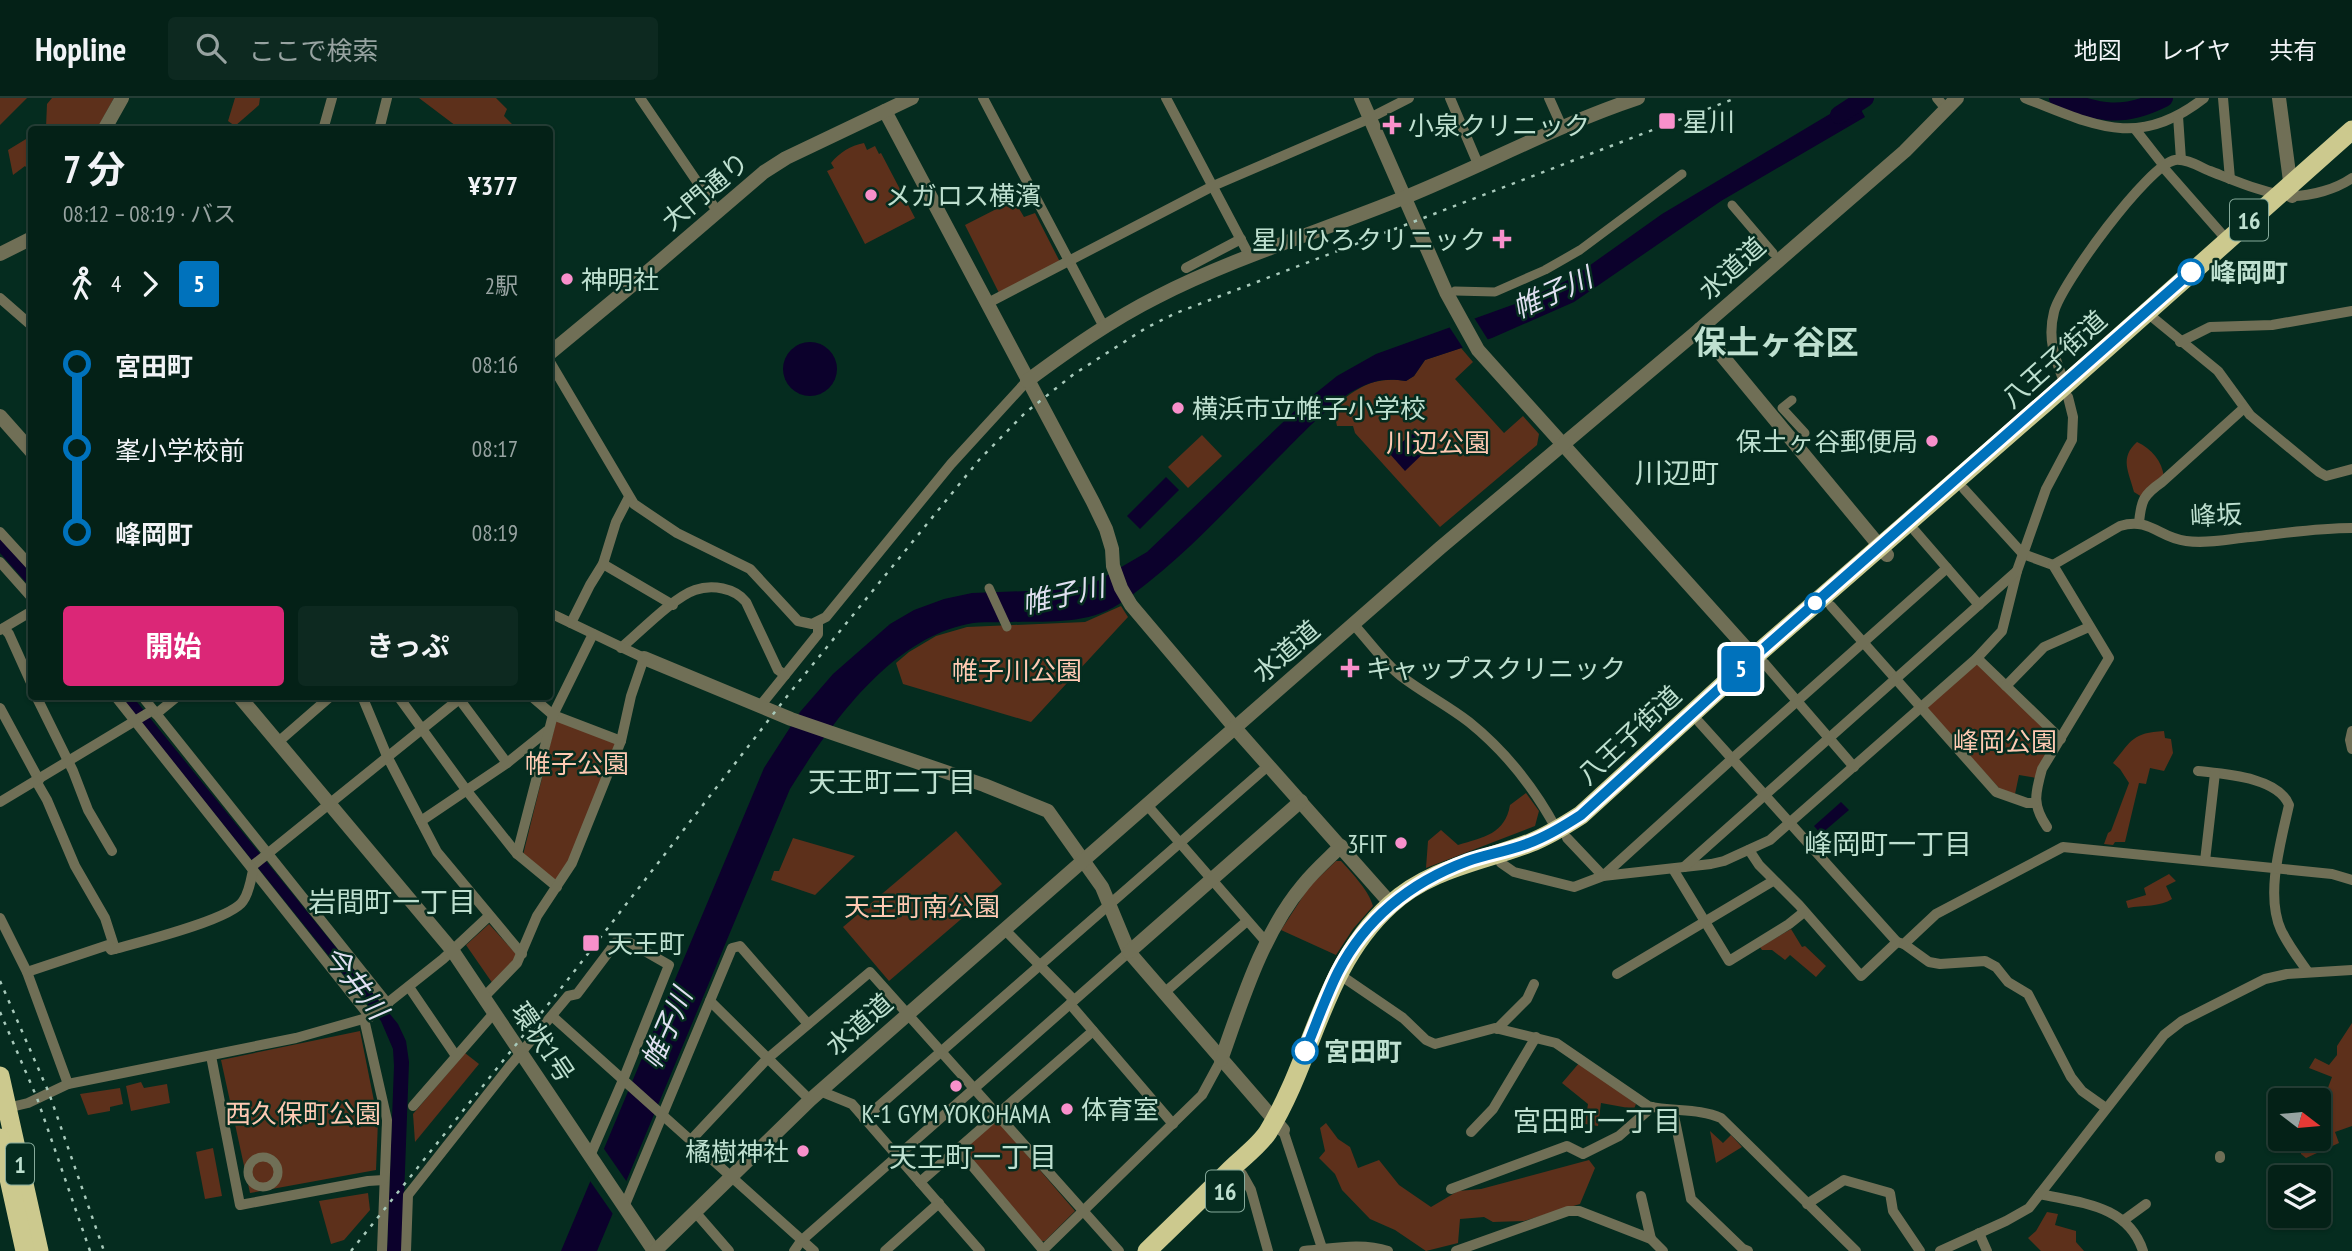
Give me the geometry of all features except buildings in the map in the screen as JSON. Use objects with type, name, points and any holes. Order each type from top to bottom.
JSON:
[{"type":"highway","name":"八王子街道","points":[[1164,1251],[1273,1144],[1284,1102],[1337,974],[1373,921],[1391,904],[1412,887],[1448,869],[1562,834],[2151,316],[2352,130]]},
{"type":"highway","name":"八王子街道","points":[[2151,316],[2227,240],[2352,145]]},
{"type":"highway","name":"八王子街道","points":[[1147,1251],[1279,1124],[1346,979],[1375,936],[1407,904],[1425,891],[1448,880],[1538,851],[1562,834],[1594,818],[1699,722],[1760,660],[1831,606],[1884,551],[1915,531],[1964,489],[2066,391]]},
{"type":"highway","name":"1","points":[[0,1076],[7,1108],[12,1187],[39,1251]]},
{"type":"highway","name":"1","points":[[0,1138],[25,1251]]},
{"type":"street","points":[[106,126],[122,98]]},
{"type":"street","points":[[324,126],[332,98]]},
{"type":"street","points":[[380,126],[387,98]]},
{"type":"street","points":[[640,98],[717,211]]},
{"type":"street","name":"大門通り","points":[[553,350],[764,172],[786,158],[912,98]]},
{"type":"street","points":[[983,98],[1104,327]]},
{"type":"street","points":[[1166,98],[1250,257]]},
{"type":"street","points":[[1362,98],[1457,316],[1478,350],[1854,767]]},
{"type":"street","points":[[986,304],[1213,186],[1371,118],[1409,98]]},
{"type":"street","points":[[1450,98],[1478,164]]},
{"type":"street","points":[[1549,98],[1562,127]]},
{"type":"street","points":[[553,367],[634,504],[677,533],[750,569],[798,621],[812,624],[826,617],[951,464],[1027,381],[1104,327],[1157,297],[1250,257],[1405,197],[1562,127],[1636,98]]},
{"type":"street","points":[[1937,98],[1947,110]]},
{"type":"street","name":"水道道","points":[[654,1251],[815,1095],[1235,728],[1905,151],[1957,98]]},
{"type":"street","points":[[2025,98],[2096,126],[2135,129],[2178,116],[2204,98]]},
{"type":"street","points":[[2224,98],[2230,179]]},
{"type":"street","points":[[2279,98],[2287,192]]},
{"type":"street","points":[[885,111],[1106,529],[1112,549],[1113,566],[1121,588],[1132,605],[1235,728],[1391,904]]},
{"type":"street","points":[[2178,116],[2181,160]]},
{"type":"street","points":[[2135,129],[2227,240]]},
{"type":"street","points":[[1501,863],[1514,872],[1574,887],[1604,877],[1724,861],[1770,840],[1976,658],[2002,631],[2017,571],[2048,482],[2072,440],[2073,417],[2052,354],[2050,334],[2054,310],[2071,279],[2122,208],[2163,166],[2173,160],[2181,160],[2230,179],[2287,192],[2328,190],[2352,178]]},
{"type":"street","points":[[1455,290],[1495,292],[1545,270],[1580,250],[1633,205],[1682,174]]},
{"type":"street","points":[[1732,205],[1773,253]]},
{"type":"street","points":[[1186,268],[1241,239]]},
{"type":"street","points":[[0,254],[28,240]]},
{"type":"street","points":[[0,298],[28,322]]},
{"type":"street","points":[[2180,342],[2210,327],[2272,325],[2352,311]]},
{"type":"street","points":[[2151,316],[2218,372],[2244,408],[2326,476],[2352,469]]},
{"type":"street","points":[[1700,329],[1884,551]]},
{"type":"street","points":[[1792,400],[1783,408],[1805,433]]},
{"type":"street","points":[[2053,565],[2120,526],[2139,523],[2143,499],[2148,492],[2244,408]]},
{"type":"street","points":[[0,415],[28,447]]},
{"type":"street","points":[[1964,489],[2023,554],[2053,565],[2109,658],[2042,769],[2035,803],[2038,814],[2047,827]]},
{"type":"street","points":[[571,623],[603,564],[616,522],[629,497]]},
{"type":"street","name":"峰坂","points":[[2139,523],[2176,539],[2210,542],[2347,528]]},
{"type":"street","points":[[2347,528],[2343,533],[2352,538]]},
{"type":"street","points":[[1915,531],[1979,605]]},
{"type":"street","points":[[0,532],[28,563]]},
{"type":"street","points":[[0,562],[28,594]]},
{"type":"street","points":[[603,564],[673,605]]},
{"type":"street","points":[[1604,877],[1796,701],[1947,568]]},
{"type":"street","points":[[1678,868],[1764,796],[2017,571]]},
{"type":"street","points":[[989,588],[1007,627]]},
{"type":"street","points":[[621,648],[695,590],[730,589],[741,596],[778,670],[785,675]]},
{"type":"street","points":[[1831,606],[1996,792],[2027,803],[2035,803]]},
{"type":"street","points":[[28,613],[2,629],[9,634],[28,676]]},
{"type":"street","points":[[553,614],[621,648],[791,719],[984,785],[1048,811],[1102,887],[1129,952],[1279,1124],[1323,1250]]},
{"type":"street","points":[[760,706],[818,634],[818,622]]},
{"type":"street","points":[[1354,625],[1399,675],[1466,720],[1490,740],[1509,760],[1562,834],[1604,877]]},
{"type":"street","points":[[2006,686],[2045,647],[2089,627]]},
{"type":"street","points":[[517,854],[553,715],[593,634]]},
{"type":"street","points":[[484,998],[512,969],[522,954],[537,916],[572,863],[621,741],[631,696],[644,658]]},
{"type":"street","points":[[1976,658],[2061,739]]},
{"type":"street","points":[[38,700],[69,762],[88,810],[112,851]]},
{"type":"street","points":[[117,700],[252,868],[367,1018],[387,1120],[382,1251]]},
{"type":"street","points":[[145,700],[388,1004]]},
{"type":"street","points":[[0,803],[172,700]]},
{"type":"street","name":"環状1号","points":[[242,700],[452,950],[622,1205]]},
{"type":"street","points":[[277,743],[322,700]]},
{"type":"street","points":[[364,700],[387,756],[437,852],[522,954]]},
{"type":"street","points":[[401,700],[517,854],[557,887]]},
{"type":"street","points":[[27,972],[108,945],[111,950],[116,949],[235,910],[243,902],[252,868],[267,853],[457,700]]},
{"type":"street","points":[[461,700],[507,763]]},
{"type":"street","points":[[536,700],[553,715],[621,741]]},
{"type":"street","points":[[0,708],[47,800],[75,866],[95,898],[116,949]]},
{"type":"street","points":[[1699,722],[1789,824],[1901,943],[1929,962],[1940,964],[1985,961],[1996,967],[2008,982],[2028,994],[2071,1077],[2082,1091],[2106,1108]]},
{"type":"street","points":[[421,821],[507,763],[548,731]]},
{"type":"street","points":[[2352,731],[2352,748]]},
{"type":"street","points":[[864,1119],[1269,765]]},
{"type":"street","points":[[2198,771],[2266,784],[2277,789],[2288,801],[2274,868],[2279,927],[2308,972]]},
{"type":"street","points":[[2205,861],[2214,773]]},
{"type":"street","points":[[794,1251],[801,1241],[972,1088],[1301,802]]},
{"type":"street","points":[[1147,805],[1267,943]]},
{"type":"street","points":[[958,1150],[1043,1251],[1202,1095],[1221,1060],[1279,919],[1301,886],[1341,846]]},
{"type":"street","points":[[1749,850],[1773,881],[1861,976],[1936,914],[2063,847],[2332,874],[2352,880]]},
{"type":"street","points":[[1678,868],[1705,922],[1729,961],[1804,912]]},
{"type":"street","points":[[1617,974],[1773,881]]},
{"type":"street","points":[[7,1108],[28,1103],[68,1084],[296,1038],[367,1018],[410,987],[489,916]]},
{"type":"street","points":[[0,918],[27,972],[68,1084]]},
{"type":"street","points":[[1164,993],[1247,921]]},
{"type":"street","points":[[1005,930],[1040,964],[1173,1124]]},
{"type":"street","points":[[406,1251],[408,1195],[568,996],[577,994],[620,937],[669,965],[592,1158]]},
{"type":"street","points":[[654,1251],[622,1205],[663,1115],[732,948],[740,946],[808,1024]]},
{"type":"street","points":[[1940,1251],[2029,1208],[2165,1033],[2182,1021],[2265,979],[2308,972],[2352,970]]},
{"type":"street","points":[[691,1140],[767,1059],[870,972],[1119,1251]]},
{"type":"street","points":[[1346,979],[1398,1014],[1426,1040],[1435,1044],[1497,1029],[1536,1037],[1556,1043],[1635,1100],[1652,1107],[1709,1113],[1721,1118],[1856,1251]]},
{"type":"street","points":[[1497,1029],[1527,999],[1534,984]]},
{"type":"street","points":[[410,987],[456,1056]]},
{"type":"street","points":[[710,1001],[767,1059],[815,1095],[852,1104],[978,1250]]},
{"type":"street","points":[[413,1106],[494,1013]]},
{"type":"street","points":[[552,1016],[814,1251]]},
{"type":"street","points":[[920,1182],[1093,1031]]},
{"type":"street","points":[[1471,1132],[1493,1109],[1536,1037]]},
{"type":"street","points":[[211,1056],[240,1205],[384,1180]]},
{"type":"street","points":[[1553,1138],[1583,1154],[1619,1136],[1652,1107]]},
{"type":"street","points":[[1673,1111],[1691,1199],[1748,1251]]},
{"type":"street","points":[[1451,1189],[1567,1146]]},
{"type":"street","points":[[1242,1174],[1251,1190],[1268,1251]]},
{"type":"street","points":[[1807,1204],[1844,1180],[1890,1194],[1893,1211],[1920,1251]]},
{"type":"street","points":[[2040,1194],[2100,1207],[2124,1220],[2140,1241],[2143,1251]]},
{"type":"street","points":[[1641,1196],[1651,1239]]},
{"type":"street","points":[[885,1251],[939,1203]]},
{"type":"street","points":[[2124,1220],[2146,1204]]},
{"type":"street","points":[[1455,1251],[1569,1211],[1579,1210],[1651,1239],[1663,1251]]},
{"type":"street","points":[[696,1213],[729,1251]]},
{"type":"street","points":[[1979,1233],[1987,1251]]},
{"type":"street","points":[[1304,1251],[1350,1246],[1388,1251]]},
{"type":"green space","points":[[0,98],[27,98],[0,125]]},
{"type":"green space","points":[[52,98],[114,98],[99,126],[46,126],[47,104]]},
{"type":"green space","points":[[235,98],[260,98],[259,105],[235,126],[228,121]]},
{"type":"green space","points":[[419,98],[496,98],[507,109],[504,116],[514,126],[456,126]]},
{"type":"green space","points":[[28,138],[28,170],[25,166],[13,175],[8,150]]},
{"type":"green space","name":"メガロス横濱","points":[[864,143],[867,150],[875,146],[879,154],[881,153],[915,218],[865,244],[827,171],[834,168],[831,163],[842,153]]},
{"type":"green space","points":[[1014,200],[1024,217],[1035,213],[1060,262],[999,293],[965,225]]},
{"type":"green space","name":"川辺公園","points":[[1461,348],[1473,362],[1455,379],[1504,433],[1523,416],[1539,434],[1537,445],[1440,527],[1355,433],[1353,426],[1337,426],[1333,408],[1366,385],[1384,380],[1406,381],[1414,376],[1425,360]]},
{"type":"green space","points":[[1202,435],[1222,456],[1188,488],[1168,467]]},
{"type":"green space","points":[[2137,442],[2155,456],[2164,477],[2142,497],[2134,492],[2127,466],[2128,454]]},
{"type":"green space","name":"帷子川公園","points":[[1121,606],[1128,617],[1031,722],[903,684],[896,663],[936,636],[967,627],[1085,622]]},
{"type":"green space","name":"峰岡公園","points":[[1974,665],[1978,665],[2055,738],[2037,778],[2019,775],[2015,794],[2000,789],[1927,710],[1928,705]]},
{"type":"green space","name":"帷子公園","points":[[556,721],[618,742],[570,862],[557,884],[523,855]]},
{"type":"green space","points":[[2164,731],[2165,738],[2171,739],[2173,753],[2164,771],[2150,768],[2146,784],[2139,783],[2125,842],[2104,844],[2129,783],[2113,763],[2134,739]]},
{"type":"green space","points":[[1526,793],[1539,811],[1535,826],[1426,868],[1428,841],[1441,830],[1458,845],[1492,833],[1503,822],[1510,805]]},
{"type":"green space","name":"天王町南公園","points":[[956,831],[1002,884],[889,981],[843,927]]},
{"type":"green space","points":[[793,838],[855,856],[815,895],[771,880],[774,871],[779,871]]},
{"type":"green space","points":[[1336,861],[1341,861],[1355,877],[1373,906],[1353,929],[1336,955],[1281,930],[1309,887]]},
{"type":"green space","points":[[2169,874],[2176,881],[2166,886],[2172,899],[2157,905],[2128,908],[2126,901],[2146,895],[2144,888]]},
{"type":"green space","points":[[489,924],[518,956],[493,984],[466,945]]},
{"type":"green space","points":[[1791,929],[1802,947],[1805,946],[1826,966],[1816,977],[1790,955],[1785,960],[1772,950],[1762,950],[1760,947]]},
{"type":"green space","points":[[2352,1023],[2352,1126],[2335,1132],[2339,1143],[2331,1147],[2331,1088],[2328,1088],[2332,1077],[2309,1068],[2315,1058],[2329,1065],[2337,1055],[2337,1046]]},
{"type":"green space","name":"西久保町公園","points":[[360,1031],[378,1121],[376,1170],[250,1193],[221,1060]]},
{"type":"green space","points":[[465,1053],[479,1064],[415,1142],[413,1114]]},
{"type":"green space","points":[[1580,1062],[1636,1104],[1634,1109],[1601,1103],[1598,1126],[1585,1124],[1588,1104],[1562,1083]]},
{"type":"green space","points":[[141,1082],[144,1088],[167,1084],[170,1103],[131,1111],[126,1086]]},
{"type":"green space","points":[[120,1088],[123,1104],[110,1107],[110,1111],[88,1115],[80,1094]]},
{"type":"green space","points":[[997,1120],[1075,1211],[1045,1241],[1039,1242],[964,1152],[964,1147]]},
{"type":"green space","points":[[1326,1123],[1338,1139],[1350,1147],[1358,1168],[1379,1160],[1399,1185],[1431,1207],[1458,1191],[1481,1189],[1589,1160],[1595,1168],[1580,1204],[1524,1221],[1493,1222],[1484,1217],[1460,1219],[1458,1243],[1426,1251],[1395,1230],[1370,1219],[1342,1190],[1335,1174],[1319,1158],[1325,1151],[1320,1128]]},
{"type":"green space","points":[[1710,1131],[1723,1143],[1731,1135],[1742,1147],[1716,1163]]},
{"type":"green space","points":[[213,1148],[222,1196],[205,1199],[196,1152]]},
{"type":"green space","points":[[2301,1152],[2319,1152],[2306,1158]]},
{"type":"green space","points":[[368,1193],[370,1210],[344,1240],[331,1244],[319,1201]]},
{"type":"green space","points":[[2047,1212],[2058,1214],[2055,1225],[2076,1231],[2076,1242],[2084,1251],[2041,1251],[2028,1238],[2036,1231]]},
{"type":"water","points":[[1855,99],[1865,117],[1721,201],[1574,302],[1492,338],[1425,360],[1414,376],[1406,381],[1374,382],[1346,395],[1308,428],[1184,552],[1119,604],[1094,616],[1080,619],[968,624],[939,633],[888,666],[864,688],[843,713],[790,789],[597,1251],[561,1251],[764,768],[800,712],[833,674],[890,624],[914,610],[944,599],[972,593],[1077,588],[1094,583],[1147,552],[1301,405],[1337,376],[1376,354],[1526,300],[1572,278],[1662,214]]},
{"type":"water","points":[[810,342],[829,350],[837,369],[829,388],[810,396],[791,388],[783,369],[791,350]]},
{"type":"water","points":[[1413,433],[1423,434],[1432,445],[1405,471],[1389,453]]},
{"type":"water","points":[[1166,477],[1179,490],[1140,529],[1127,516]]},
{"type":"water","points":[[0,538],[28,569],[28,585],[0,553]]},
{"type":"water","name":"今井川","points":[[123,700],[135,700],[398,1024],[406,1041],[409,1062],[402,1251],[387,1251],[394,1066],[393,1049],[381,1021]]},
{"type":"water","points":[[1841,802],[1849,810],[1821,834],[1814,826]]},
{"type":"pier","points":[[1473,316],[1490,343],[1465,351],[1448,325]]},
{"type":"pier","points":[[602,1146],[629,1185],[615,1217],[588,1178]]},
{"type":"waterway","name":"帷子川","points":[[1839,115],[1865,98]]},
{"type":"waterway","name":"帷子川","points":[[2058,98],[2111,112],[2136,109],[2164,98]]},
{"type":"railway","points":[[351,1251],[566,982],[788,695],[979,460],[1025,413],[1074,374],[1146,328],[1176,313],[1736,98]]},
{"type":"railway","points":[[0,981],[49,1093],[104,1251]]},
{"type":"railway","points":[[0,1012],[37,1098],[90,1251]]},
{"type":"bus line","name":"5","points":[[1305,1051],[1347,956],[1373,921],[1391,904],[1426,879],[1471,860],[1528,844],[1552,834],[1581,815],[1755,656],[2191,272]]},
{"type":"place","name":"星川","points":[[1667,121]]},
{"type":"place","name":"小泉クリニック","points":[[1392,125]]},
{"type":"place","name":"メガロス横濱","points":[[871,195]]},
{"type":"place","name":"星川ひろクリニック","points":[[1502,239]]},
{"type":"place","name":"峰岡町","points":[[2191,272]]},
{"type":"place","name":"神明社","points":[[567,279]]},
{"type":"place","name":"横浜市立帷子小学校","points":[[1178,408]]},
{"type":"place","name":"保土ヶ谷郵便局","points":[[1932,441]]},
{"type":"place","name":"キャップスクリニック","points":[[1350,668]]},
{"type":"place","name":"3FIT","points":[[1401,843]]},
{"type":"place","name":"天王町","points":[[591,943]]},
{"type":"place","name":"宮田町","points":[[1305,1051]]},
{"type":"place","name":"K-1 GYM YOKOHAMA","points":[[956,1086]]},
{"type":"place","name":"体育室","points":[[1067,1109]]},
{"type":"place","name":"橘樹神社","points":[[803,1151]]},
{"type":"district","name":"保土ヶ谷区","points":[[1776,341]]},
{"type":"district","name":"川辺町","points":[[1677,472]]},
{"type":"district","name":"天王町二丁目","points":[[892,781]]},
{"type":"district","name":"峰岡町一丁目","points":[[1888,843]]},
{"type":"district","name":"岩間町一丁目","points":[[392,901]]},
{"type":"district","name":"宮田町一丁目","points":[[1597,1120]]},
{"type":"district","name":"天王町一丁目","points":[[973,1156]]}]
